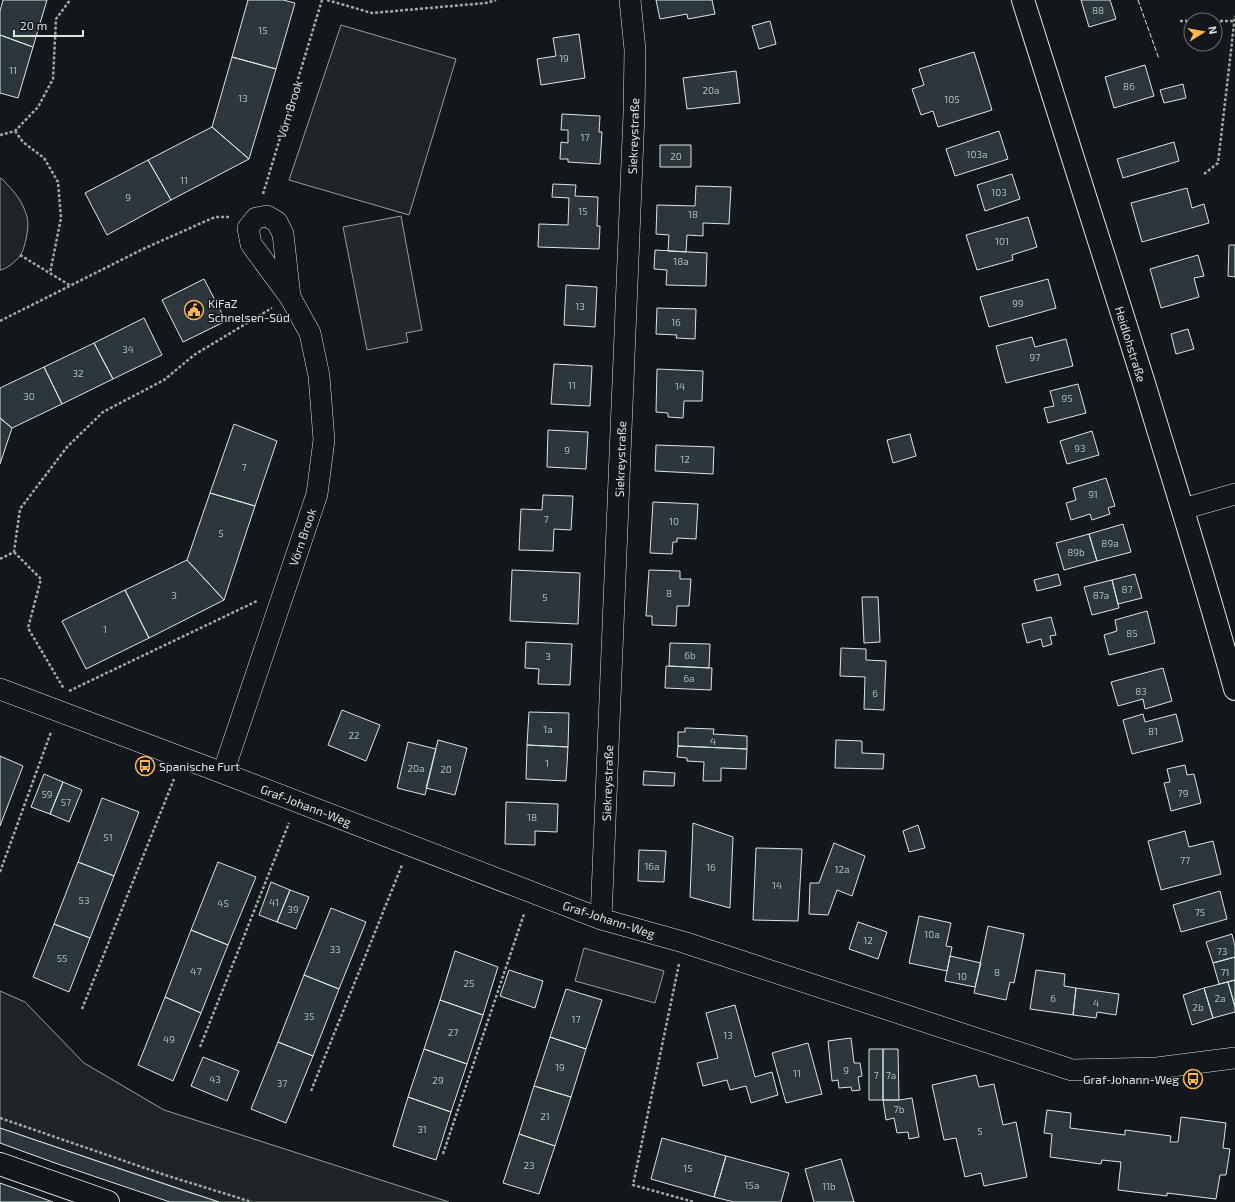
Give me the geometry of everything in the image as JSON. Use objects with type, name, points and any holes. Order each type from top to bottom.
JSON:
[{"type":"main road","name":"Heidlohstraße","points":[[1023,0],[1090,208],[1183,509],[1235,689]]},
{"type":"main road","points":[[0,1164],[108,1202]]},
{"type":"street","name":"Siekreystraße","points":[[601,919],[634,113],[635,50],[630,0]]},
{"type":"street","name":"Vörn Brook","points":[[222,773],[317,494],[324,440],[319,376],[310,333],[290,297],[251,244],[248,228],[256,218],[267,216],[278,222],[283,234],[290,297]]},
{"type":"street","points":[[1183,509],[1235,494]]},
{"type":"street","name":"Graf-Johann-Weg","points":[[0,689],[601,919],[683,942],[1072,1070],[1157,1068],[1235,1058]]},
{"type":"path","points":[[0,136],[15,131],[38,107],[53,79],[56,19],[70,0]]},
{"type":"path","name":"Vörn Brook","points":[[256,218],[322,0]]},
{"type":"path","points":[[326,0],[372,13],[486,3],[496,0]]},
{"type":"path","points":[[1204,174],[1218,163],[1235,16]]},
{"type":"path","points":[[1223,21],[1235,21]]},
{"type":"path","points":[[15,131],[23,142],[44,158],[58,182],[61,218],[50,273]]},
{"type":"path","points":[[0,321],[143,249],[215,216],[256,218]]},
{"type":"path","points":[[20,255],[71,286]]},
{"type":"path","points":[[14,552],[20,509],[67,447],[102,412],[164,380],[194,355],[290,297]]},
{"type":"path","points":[[0,559],[14,552]]},
{"type":"path","points":[[14,552],[41,579],[28,628],[66,692],[285,588]]},
{"type":"path","points":[[0,872],[59,711]]},
{"type":"path","points":[[82,1009],[183,758]]},
{"type":"path","points":[[200,1047],[297,802]]},
{"type":"path","points":[[311,1090],[410,845]]},
{"type":"path","points":[[443,1154],[532,892]]},
{"type":"path","points":[[683,942],[632,1185],[694,1202]]},
{"type":"path","points":[[0,1118],[157,1172],[252,1202]]},
{"type":"shaded area","points":[[341,25],[456,59],[409,215],[289,180]]},
{"type":"shaded area","points":[[0,178],[10,187],[20,201],[25,211],[28,225],[22,253],[11,265],[0,270]]},
{"type":"shaded area","points":[[401,216],[422,330],[406,333],[408,342],[367,350],[343,227]]},
{"type":"shaded area","points":[[584,948],[664,971],[655,1003],[575,981]]},
{"type":"shaded area","points":[[0,991],[25,1002],[84,1063],[164,1110],[449,1202],[219,1202],[0,1128]]},
{"type":"building","points":[[3,0],[47,0],[33,47],[0,35],[0,11]]},
{"type":"building","points":[[248,0],[283,0],[295,3],[276,69],[232,57]]},
{"type":"building","points":[[656,0],[712,0],[715,14],[688,19],[687,14],[660,19]]},
{"type":"building","points":[[1081,0],[1110,0],[1116,19],[1089,27]]},
{"type":"building","points":[[770,21],[776,44],[759,49],[752,26]]},
{"type":"building","points":[[579,34],[585,78],[541,85],[537,59],[556,56],[553,38]]},
{"type":"building","points":[[0,35],[33,47],[18,98],[0,93]]},
{"type":"building","points":[[974,52],[992,110],[938,127],[933,111],[921,115],[912,89],[924,85],[919,69]]},
{"type":"building","points":[[232,57],[276,69],[249,159],[212,127]]},
{"type":"building","points":[[1145,65],[1154,96],[1114,108],[1105,77]]},
{"type":"building","points":[[736,71],[740,103],[687,109],[683,78]]},
{"type":"building","points":[[1183,84],[1186,98],[1164,103],[1160,90]]},
{"type":"building","points":[[562,114],[600,116],[599,132],[602,132],[600,164],[568,162],[568,159],[560,159],[561,142],[568,143],[568,130],[561,130]]},
{"type":"building","points":[[212,127],[249,159],[171,200],[148,160]]},
{"type":"building","points":[[999,131],[1008,159],[955,176],[946,149]]},
{"type":"building","points":[[1174,142],[1179,161],[1123,178],[1117,159]]},
{"type":"building","points":[[660,145],[691,145],[691,167],[660,167]]},
{"type":"building","points":[[148,160],[171,200],[107,235],[85,193]]},
{"type":"building","points":[[1012,174],[1020,199],[985,211],[977,185]]},
{"type":"building","points":[[553,184],[576,185],[575,196],[598,197],[597,226],[600,226],[599,249],[538,247],[539,224],[568,225],[569,198],[552,197]]},
{"type":"building","points":[[696,186],[731,187],[729,224],[703,223],[703,236],[687,235],[686,252],[668,251],[669,235],[656,234],[657,205],[695,206]]},
{"type":"building","points":[[1187,188],[1192,208],[1204,204],[1209,223],[1142,242],[1131,203]]},
{"type":"building","points":[[1028,217],[1037,247],[1012,255],[1013,260],[977,270],[966,235]]},
{"type":"building","points":[[1229,245],[1235,245],[1235,277],[1228,276]]},
{"type":"building","points":[[655,250],[707,253],[706,286],[666,285],[667,270],[654,269]]},
{"type":"building","points":[[1198,255],[1204,276],[1194,278],[1199,297],[1161,308],[1150,269]]},
{"type":"building","name":"KiFaZ Schnelsen-Süd","points":[[204,279],[226,321],[183,342],[162,300]]},
{"type":"building","points":[[1048,279],[1056,308],[989,327],[980,297]]},
{"type":"building","points":[[566,285],[597,287],[595,327],[564,325]]},
{"type":"building","points":[[657,308],[696,309],[695,339],[676,338],[677,335],[656,334]]},
{"type":"building","points":[[144,318],[162,355],[113,379],[94,343]]},
{"type":"building","points":[[1188,329],[1194,349],[1176,354],[1171,334]]},
{"type":"building","points":[[1032,337],[1035,347],[1066,339],[1073,366],[1006,383],[996,346]]},
{"type":"building","points":[[94,343],[113,379],[62,404],[44,367]]},
{"type":"building","points":[[554,364],[592,366],[590,406],[551,404]]},
{"type":"building","points":[[44,367],[62,404],[12,428],[0,418],[0,388]]},
{"type":"building","points":[[657,369],[703,371],[702,401],[684,401],[683,418],[668,417],[668,413],[656,412]]},
{"type":"building","points":[[1078,384],[1086,413],[1048,423],[1044,408],[1054,406],[1050,391]]},
{"type":"building","points":[[0,418],[12,428],[0,464]]},
{"type":"building","points":[[234,424],[277,441],[255,506],[210,493]]},
{"type":"building","points":[[548,430],[588,432],[586,469],[547,467]]},
{"type":"building","points":[[1092,431],[1099,455],[1067,464],[1060,441]]},
{"type":"building","points":[[910,434],[916,456],[893,463],[887,440]]},
{"type":"building","points":[[656,445],[714,447],[713,474],[655,471]]},
{"type":"building","points":[[1106,478],[1115,506],[1108,508],[1110,514],[1092,520],[1090,514],[1071,520],[1066,503],[1076,500],[1073,488]]},
{"type":"building","points":[[210,493],[255,506],[224,600],[187,560]]},
{"type":"building","points":[[543,495],[573,496],[571,530],[554,529],[553,551],[519,550],[521,509],[542,510]]},
{"type":"building","points":[[653,502],[698,504],[696,539],[677,538],[677,542],[673,542],[672,554],[650,553]]},
{"type":"building","points":[[1123,524],[1131,552],[1097,561],[1089,534]]},
{"type":"building","points":[[1089,534],[1097,561],[1064,570],[1056,543]]},
{"type":"building","points":[[187,560],[224,600],[149,638],[125,590]]},
{"type":"building","points":[[512,570],[580,573],[578,624],[510,621]]},
{"type":"building","points":[[649,570],[680,571],[680,579],[691,579],[689,606],[677,606],[676,626],[652,625],[652,616],[646,616]]},
{"type":"building","points":[[1058,574],[1061,585],[1037,591],[1034,580]]},
{"type":"building","points":[[1135,574],[1142,598],[1118,604],[1112,580]]},
{"type":"building","points":[[1112,580],[1119,608],[1092,615],[1084,587]]},
{"type":"building","points":[[125,590],[149,638],[86,669],[62,621]]},
{"type":"building","points":[[862,597],[878,597],[880,642],[864,643]]},
{"type":"building","points":[[1147,611],[1155,643],[1109,655],[1104,635],[1117,631],[1115,620]]},
{"type":"building","points":[[1051,617],[1056,635],[1050,636],[1052,644],[1043,647],[1041,639],[1027,643],[1022,624]]},
{"type":"building","points":[[526,642],[572,644],[570,685],[538,684],[539,669],[525,668]]},
{"type":"building","points":[[670,643],[710,644],[709,668],[669,666]]},
{"type":"building","points":[[841,648],[866,649],[866,660],[886,661],[884,710],[864,709],[865,677],[840,676]]},
{"type":"building","points":[[666,666],[712,668],[711,690],[665,688]]},
{"type":"building","points":[[1163,668],[1172,701],[1145,709],[1143,699],[1118,706],[1111,682]]},
{"type":"building","points":[[342,710],[380,725],[366,761],[328,745]]},
{"type":"building","points":[[529,712],[569,713],[568,747],[527,745]]},
{"type":"building","points":[[1143,714],[1145,722],[1176,714],[1183,741],[1132,754],[1123,720]]},
{"type":"building","points":[[685,728],[714,729],[713,734],[747,736],[747,749],[678,746],[678,732],[685,732]]},
{"type":"building","points":[[438,740],[467,748],[455,795],[426,788]]},
{"type":"building","points":[[836,740],[862,741],[862,753],[884,754],[883,769],[835,768]]},
{"type":"building","points":[[408,742],[436,749],[425,795],[397,788]]},
{"type":"building","points":[[527,745],[568,747],[566,781],[526,779]]},
{"type":"building","points":[[678,746],[747,749],[746,769],[721,768],[721,781],[703,781],[704,762],[687,761],[687,758],[677,757]]},
{"type":"building","points":[[0,756],[23,766],[0,826]]},
{"type":"building","points":[[1185,765],[1187,775],[1194,774],[1201,803],[1171,811],[1164,783],[1170,782],[1167,769]]},
{"type":"building","points":[[644,771],[675,773],[674,786],[643,785]]},
{"type":"building","points":[[44,774],[63,782],[50,814],[31,807]]},
{"type":"building","points":[[63,782],[82,790],[69,822],[50,814]]},
{"type":"building","points":[[102,798],[139,812],[114,876],[78,862]]},
{"type":"building","points":[[506,802],[558,804],[557,832],[535,831],[535,845],[505,844]]},
{"type":"building","points":[[693,823],[733,837],[730,908],[690,897]]},
{"type":"building","points":[[918,825],[925,848],[909,852],[903,831]]},
{"type":"building","points":[[1185,831],[1189,847],[1213,841],[1221,874],[1161,890],[1148,841]]},
{"type":"building","points":[[834,843],[865,856],[852,896],[837,890],[828,915],[809,914],[810,883],[819,883]]},
{"type":"building","points":[[756,848],[802,849],[798,921],[753,920]]},
{"type":"building","points":[[639,850],[666,851],[664,882],[638,881]]},
{"type":"building","points":[[78,862],[114,876],[90,938],[54,924]]},
{"type":"building","points":[[218,862],[256,877],[228,945],[191,930]]},
{"type":"building","points":[[271,882],[290,890],[277,922],[259,915]]},
{"type":"building","points":[[290,890],[309,897],[296,929],[277,922]]},
{"type":"building","points":[[1220,891],[1227,919],[1181,932],[1173,905]]},
{"type":"building","points":[[331,908],[366,922],[339,989],[304,975]]},
{"type":"building","points":[[919,916],[951,923],[946,946],[952,947],[947,971],[909,963]]},
{"type":"building","points":[[858,922],[887,932],[878,959],[849,949]]},
{"type":"building","points":[[54,924],[90,938],[69,992],[33,977]]},
{"type":"building","points":[[988,926],[1024,934],[1014,983],[1010,982],[1006,1000],[974,993]]},
{"type":"building","points":[[191,930],[228,945],[201,1013],[165,997]]},
{"type":"building","points":[[1232,934],[1235,946],[1235,957],[1213,963],[1206,942]]},
{"type":"building","points":[[455,951],[498,967],[483,1015],[440,1000]]},
{"type":"building","points":[[950,956],[981,963],[975,987],[945,981]]},
{"type":"building","points":[[1235,957],[1235,980],[1219,984],[1213,963]]},
{"type":"building","points":[[509,970],[543,981],[535,1008],[500,996]]},
{"type":"building","points":[[1036,970],[1065,974],[1064,986],[1076,988],[1073,1015],[1030,1009]]},
{"type":"building","points":[[304,975],[339,989],[313,1056],[278,1042]]},
{"type":"building","points":[[1235,980],[1235,1007],[1228,982]]},
{"type":"building","points":[[1228,982],[1235,1012],[1213,1018],[1204,988]]},
{"type":"building","points":[[1076,988],[1119,994],[1116,1015],[1097,1012],[1096,1018],[1073,1015]]},
{"type":"building","points":[[1204,988],[1213,1018],[1192,1025],[1183,995]]},
{"type":"building","points":[[566,989],[602,1000],[586,1049],[550,1037]]},
{"type":"building","points":[[165,997],[201,1013],[173,1081],[138,1065]]},
{"type":"building","points":[[440,1000],[483,1015],[467,1064],[424,1049]]},
{"type":"building","points":[[735,1005],[755,1077],[772,1072],[778,1095],[751,1103],[746,1086],[730,1090],[727,1080],[703,1086],[697,1063],[718,1058],[706,1013]]},
{"type":"building","points":[[550,1037],[586,1049],[571,1097],[534,1086]]},
{"type":"building","points":[[851,1038],[854,1063],[860,1063],[862,1076],[858,1077],[860,1090],[852,1091],[851,1087],[839,1088],[838,1080],[832,1081],[828,1041]]},
{"type":"building","points":[[278,1042],[313,1056],[286,1123],[251,1109]]},
{"type":"building","points":[[808,1043],[822,1094],[786,1103],[772,1053]]},
{"type":"building","points":[[424,1049],[467,1064],[451,1112],[408,1097]]},
{"type":"building","points":[[869,1049],[883,1049],[883,1100],[869,1100]]},
{"type":"building","points":[[883,1049],[898,1049],[899,1100],[883,1100]]},
{"type":"building","points":[[203,1057],[239,1071],[227,1101],[191,1086]]},
{"type":"building","points":[[976,1075],[979,1087],[994,1084],[1003,1125],[1016,1122],[1027,1177],[984,1186],[981,1173],[965,1177],[956,1138],[944,1140],[932,1085]]},
{"type":"building","points":[[534,1086],[571,1097],[555,1146],[519,1134]]},
{"type":"building","points":[[408,1097],[451,1112],[436,1160],[393,1146]]},
{"type":"building","points":[[912,1098],[919,1137],[909,1139],[908,1132],[897,1133],[894,1118],[886,1120],[883,1100]]},
{"type":"building","points":[[1047,1110],[1071,1113],[1070,1128],[1125,1135],[1125,1130],[1171,1136],[1170,1142],[1178,1142],[1181,1117],[1226,1123],[1223,1148],[1230,1149],[1226,1175],[1220,1175],[1216,1199],[1167,1193],[1167,1196],[1118,1190],[1121,1162],[1102,1160],[1101,1164],[1050,1157],[1052,1134],[1044,1133]]},
{"type":"building","points":[[0,1128],[219,1202],[170,1202],[0,1143]]},
{"type":"building","points":[[519,1134],[555,1146],[539,1194],[503,1183]]},
{"type":"building","points":[[662,1138],[726,1156],[714,1197],[651,1179]]},
{"type":"building","points":[[726,1156],[789,1173],[781,1202],[734,1202],[714,1197]]},
{"type":"building","points":[[841,1159],[854,1202],[814,1202],[805,1169]]},
{"type":"building","points":[[0,1183],[42,1198],[53,1202],[0,1202]]},
{"type":"fence","points":[[1138,0],[1159,59]]},
{"type":"place","name":"KiFaZ Schnelsen-Süd","points":[[194,310]]},
{"type":"place","name":"Spanische Furt","points":[[145,766]]},
{"type":"place","name":"Graf-Johann-Weg","points":[[1193,1079]]}]
